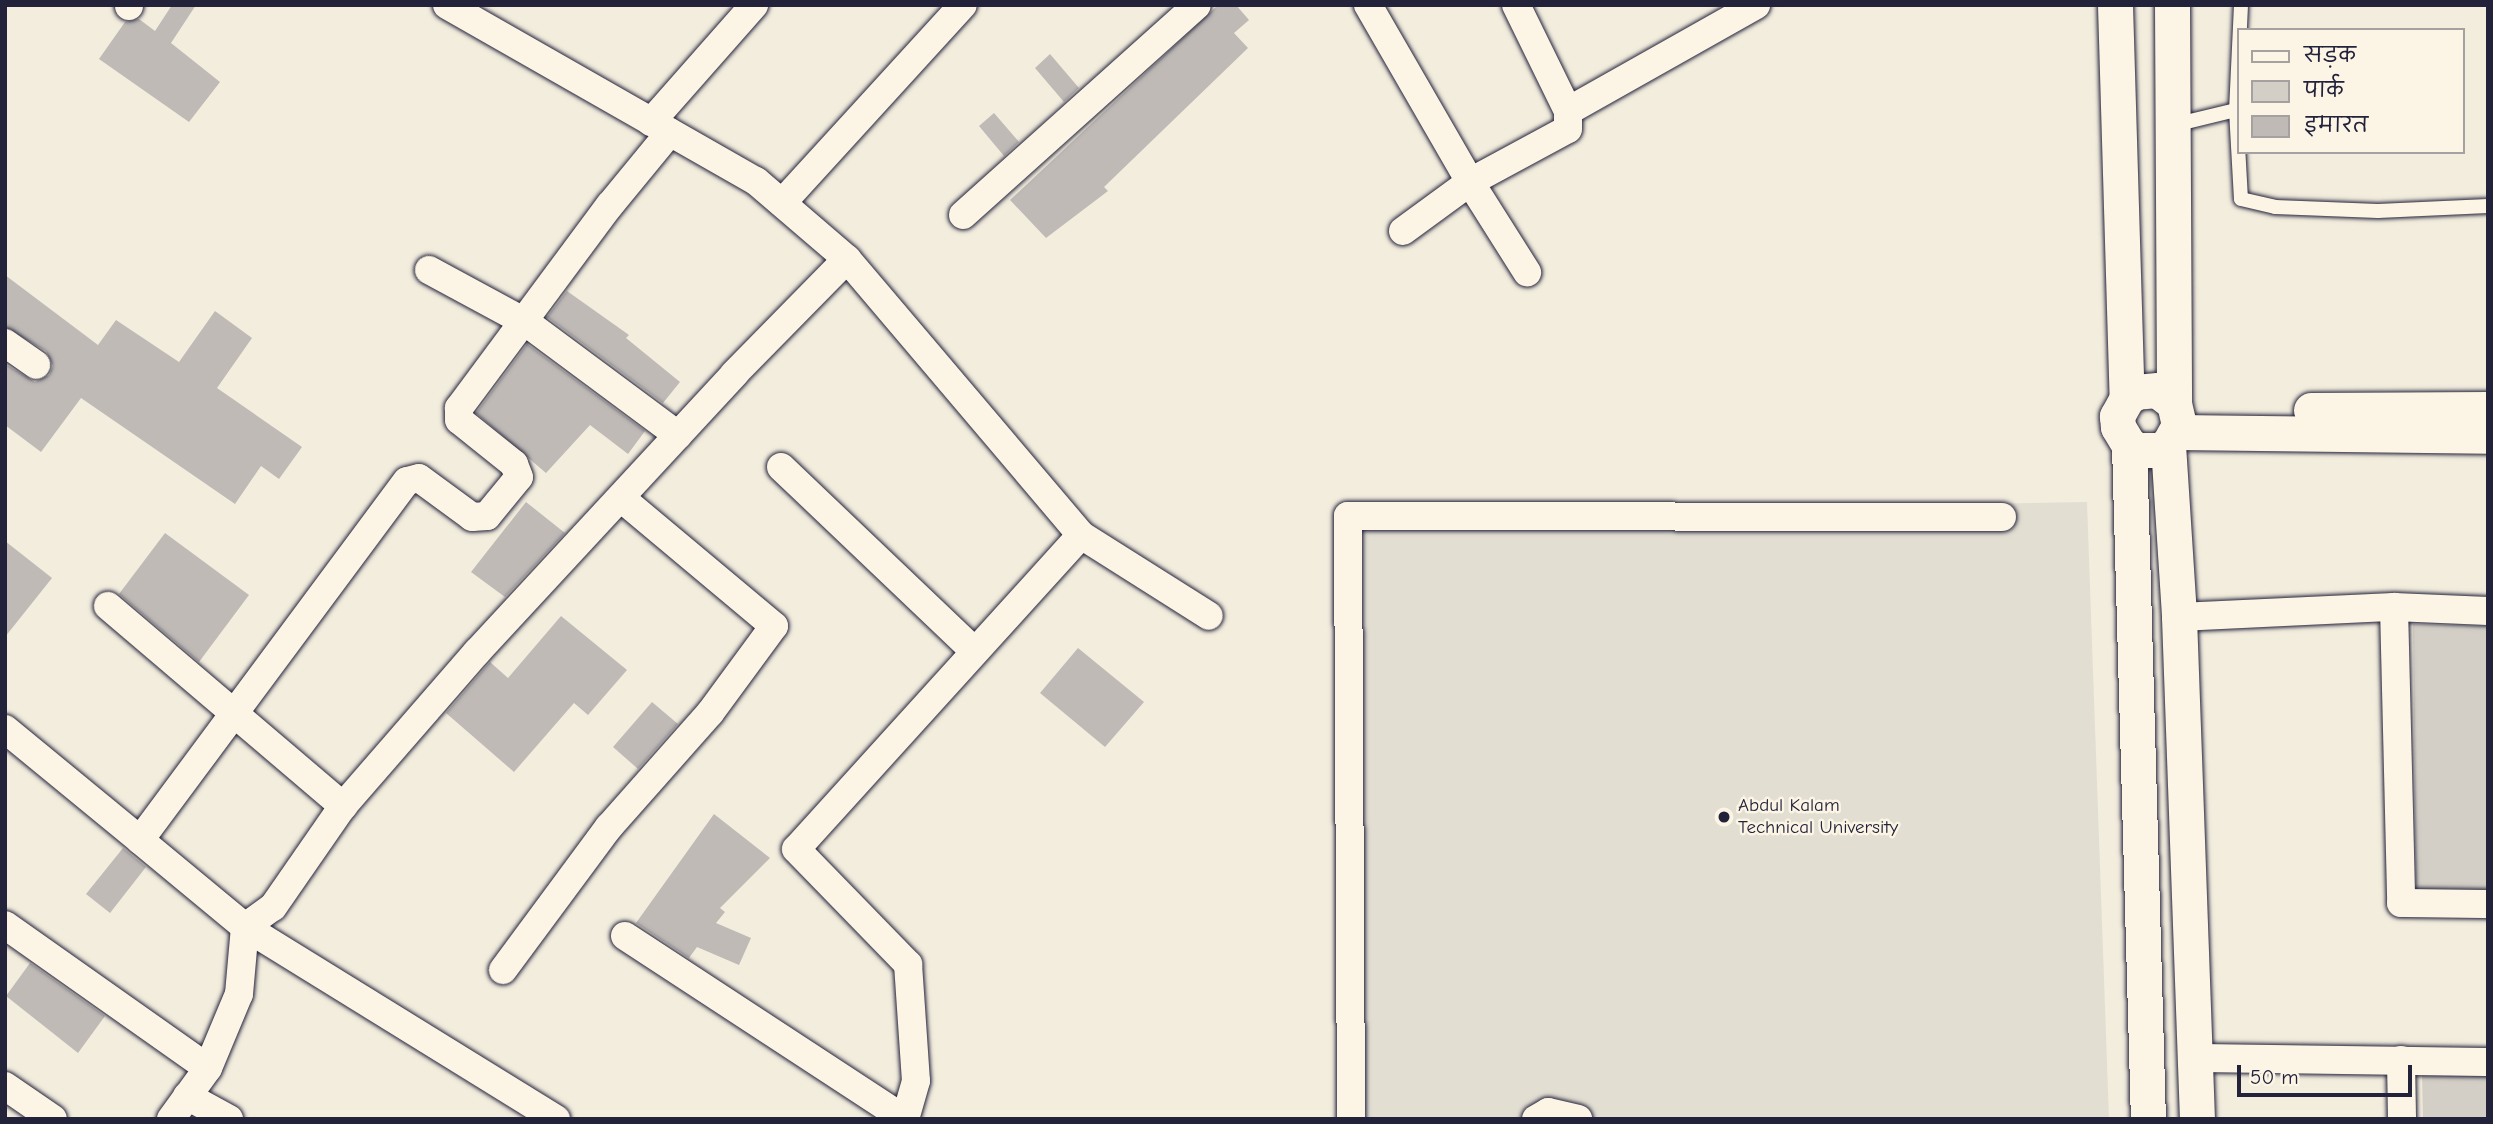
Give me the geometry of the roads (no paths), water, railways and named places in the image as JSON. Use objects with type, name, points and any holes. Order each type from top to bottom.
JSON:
[{"type":"street","points":[[447,5],[756,181],[847,259],[1081,535],[1209,616]]},
{"type":"street","points":[[140,839],[407,481],[419,478],[472,517],[487,516],[519,477],[514,464],[459,420],[459,408],[527,323],[661,127],[754,5]]},
{"type":"street","points":[[782,203],[963,5]]},
{"type":"street","points":[[963,215],[1197,5]]},
{"type":"street","points":[[1368,5],[1470,181],[1527,272]]},
{"type":"street","points":[[1403,231],[1470,181],[1568,129],[1568,111],[1516,5]]},
{"type":"street","points":[[1568,111],[1706,17],[1756,5]]},
{"type":"street","points":[[2115,5],[2127,398]]},
{"type":"street","points":[[2172,5],[2174,423],[2197,1119]]},
{"type":"street","points":[[171,1119],[208,1068],[239,995],[245,927],[273,907],[343,806],[477,652],[678,435],[847,259]]},
{"type":"street","points":[[429,270],[527,323],[678,435]]},
{"type":"street","points":[[5,343],[36,365]]},
{"type":"street","points":[[2148,1119],[2129,445],[2117,416],[2127,398],[2136,392],[2157,390],[2174,423]]},
{"type":"street","points":[[2129,445],[2148,452],[2174,423],[2488,409]]},
{"type":"street","points":[[2174,423],[2488,436]]},
{"type":"street","points":[[781,467],[974,651]]},
{"type":"street","points":[[503,970],[609,827],[710,713],[774,626],[621,498]]},
{"type":"street","points":[[1351,1119],[1348,516],[2002,517]]},
{"type":"street","points":[[625,936],[905,1119],[916,1081],[908,964],[796,849],[1081,535]]},
{"type":"street","points":[[108,606],[343,806]]},
{"type":"street","points":[[2179,617],[2394,607],[2488,611]]},
{"type":"street","points":[[2394,607],[2401,903],[2488,904]]},
{"type":"street","points":[[5,729],[245,927],[556,1119]]},
{"type":"street","points":[[5,925],[208,1068]]},
{"type":"street","points":[[2197,1058],[2488,1062]]},
{"type":"street","points":[[2401,1060],[2403,1119]]},
{"type":"street","points":[[5,1086],[53,1119]]},
{"type":"street","points":[[187,1096],[229,1119]]},
{"type":"street","points":[[1536,1119],[1548,1112],[1578,1119]]},
{"type":"lane","points":[[2240,28],[2241,5]]},
{"type":"lane","points":[[2238,68],[2238,146]]},
{"type":"lane","points":[[2174,125],[2236,110]]},
{"type":"lane","points":[[2238,154],[2241,199],[2275,207],[2378,211],[2488,206]]},
{"type":"place","name":"Abdul Kalam Technical University","points":[[1724,817]]}]
